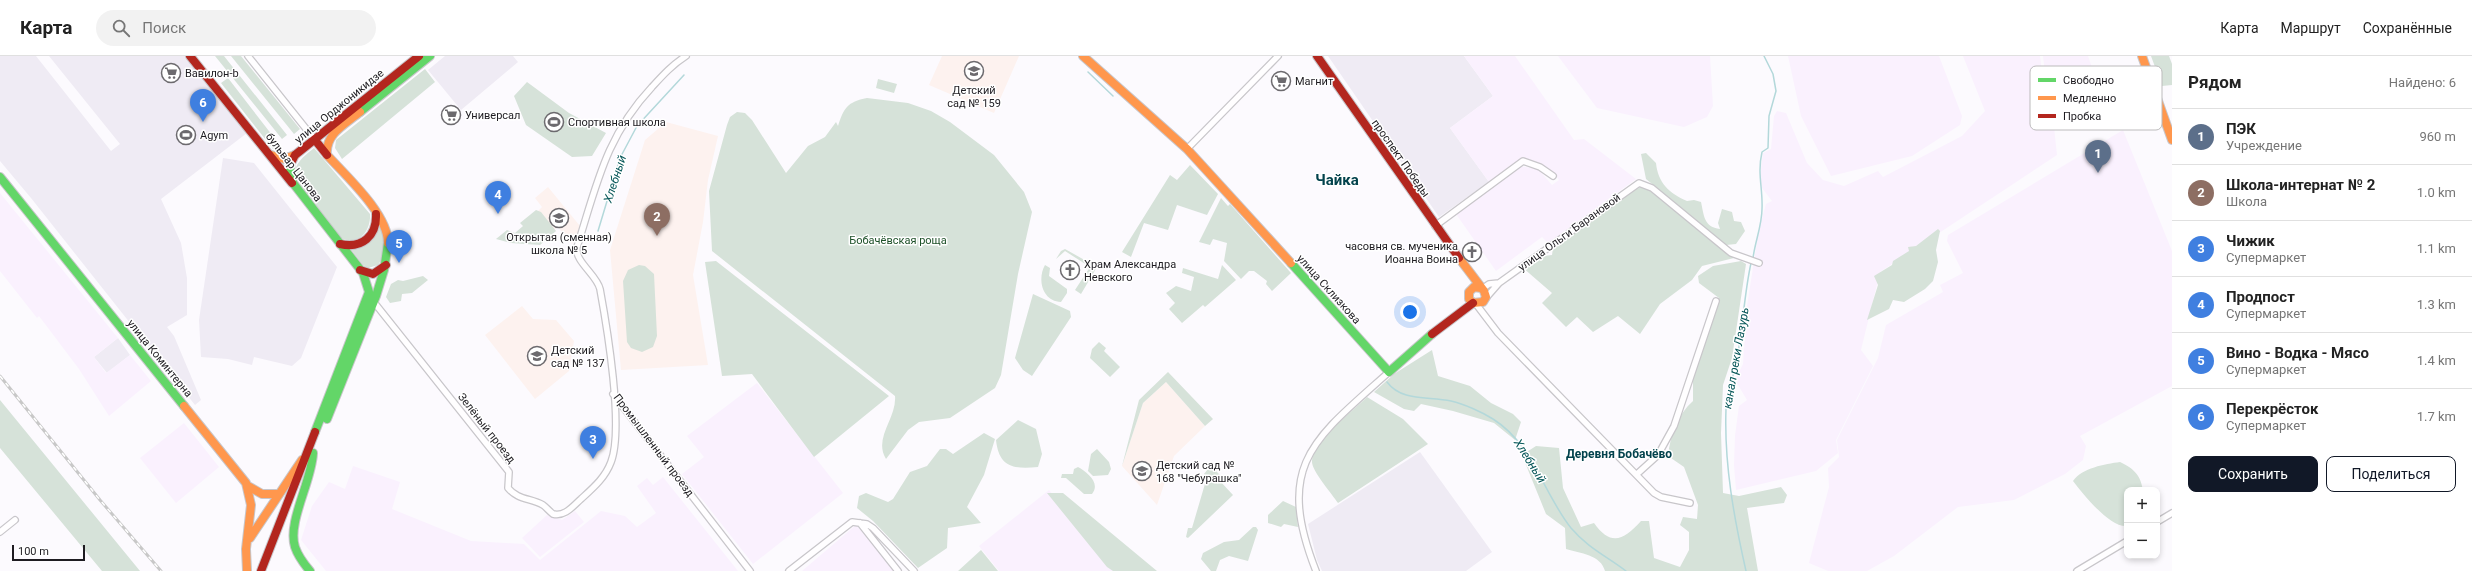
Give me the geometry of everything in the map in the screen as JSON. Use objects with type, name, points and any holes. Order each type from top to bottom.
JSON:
[{"type":"main road","name":"бульвар Цанова","points":[[190,56],[267,151],[358,268],[367,282],[371,299]]},
{"type":"main road","name":"улица Орджоникидзе","points":[[292,183],[289,169],[295,156],[418,56]]},
{"type":"main road","name":"улица Орджоникидзе","points":[[327,155],[326,146],[329,137],[430,56]]},
{"type":"main road","name":"улица Склизкова","points":[[1083,56],[1187,149],[1389,372]]},
{"type":"main road","name":"проспект Победы","points":[[1316,56],[1435,226],[1468,272],[1482,288],[1485,294],[1485,299]]},
{"type":"main road","points":[[2136,56],[2141,66]]},
{"type":"main road","points":[[2142,56],[2145,66]]},
{"type":"main road","points":[[2162,114],[2172,140]]},
{"type":"main road","points":[[261,571],[386,265],[389,251],[389,238],[376,214],[315,140]]},
{"type":"main road","points":[[267,151],[280,159],[295,156]]},
{"type":"main road","name":"улица Коминтерна","points":[[0,177],[246,483],[252,505],[245,561],[247,571]]},
{"type":"main road","points":[[340,244],[355,246],[367,240],[375,230],[376,214]]},
{"type":"main road","points":[[358,268],[364,272],[372,274],[379,272],[386,265]]},
{"type":"main road","points":[[1468,272],[1469,293],[1475,304]]},
{"type":"main road","points":[[1460,313],[1469,293],[1474,287],[1482,288]]},
{"type":"main road","points":[[1389,372],[1460,313],[1485,299]]},
{"type":"main road","points":[[247,542],[278,494],[310,453]]},
{"type":"main road","points":[[310,453],[311,475],[294,538],[296,548],[310,571]]},
{"type":"main road","points":[[268,571],[299,481]]},
{"type":"main road","points":[[246,483],[262,494],[278,494]]},
{"type":"street","points":[[248,56],[315,140]]},
{"type":"street","name":"Промышленный проезд","points":[[686,56],[673,64],[643,96],[617,131],[605,159],[577,249],[578,256],[596,278],[600,288],[613,394],[750,571]]},
{"type":"street","points":[[1187,149],[1278,56]]},
{"type":"street","points":[[1435,226],[1523,161],[1540,167],[1553,176]]},
{"type":"street","name":"улица Ольги Барановой","points":[[1485,299],[1499,283],[1639,183],[1652,188],[1731,253],[1759,263]]},
{"type":"street","name":"улица Ольги Барановой","points":[[1482,288],[1489,284],[1499,283]]},
{"type":"street","name":"Зелёный проезд","points":[[371,299],[508,472],[508,488],[519,498],[543,505],[553,514],[559,515],[567,511],[599,482],[609,467],[615,442],[613,394]]},
{"type":"street","points":[[1637,474],[1658,455],[1674,426],[1716,301]]},
{"type":"street","points":[[1475,304],[1500,337],[1654,492],[1661,497],[1690,503]]},
{"type":"street","points":[[1316,571],[1304,535],[1299,505],[1305,465],[1314,446],[1326,430],[1389,372]]},
{"type":"street","points":[[2160,520],[2172,513]]},
{"type":"street","points":[[0,532],[15,520]]},
{"type":"street","points":[[789,571],[852,522],[860,523],[878,533],[914,571]]},
{"type":"street","points":[[860,523],[898,571]]},
{"type":"street","points":[[2077,571],[2124,543]]},
{"type":"shaded area","points":[[0,56],[36,56],[111,151],[120,144],[49,56],[185,56],[247,133],[161,199],[181,243],[187,278],[187,315],[167,327],[174,336],[201,400],[195,405],[0,161]]},
{"type":"shaded area","points":[[445,56],[513,56],[518,62],[461,110],[428,70]]},
{"type":"shaded area","name":"Детский сад № 159","points":[[942,56],[1019,56],[994,113],[929,85]]},
{"type":"shaded area","points":[[1328,56],[1464,56],[1493,96],[1450,128],[1489,182],[1439,217]]},
{"type":"shaded area","points":[[1464,56],[1515,56],[1574,140],[1584,139],[1636,179],[1548,243],[1542,237],[1496,271],[1456,214],[1519,166],[1538,169],[1552,185],[1559,180],[1552,171],[1523,157],[1489,182],[1450,128],[1493,96]]},
{"type":"shaded area","points":[[1558,56],[1710,56],[1713,106],[1707,117],[1684,127],[1597,108]]},
{"type":"shaded area","points":[[1788,56],[1939,56],[1962,116],[1960,125],[1912,156],[1831,176],[1801,116]]},
{"type":"shaded area","points":[[1963,56],[2040,56],[2041,66],[2030,66],[2030,130],[2054,130],[2057,155],[1880,272],[1861,350],[1873,366],[1836,440],[1838,453],[1816,471],[1736,490],[1734,465],[1735,436],[1739,406],[1747,400],[1735,380],[1743,364],[1747,306],[1759,229],[1766,204],[1772,201],[1762,188],[1760,177],[1763,153],[1771,149],[1774,116],[1777,111],[1786,113],[1807,163],[1823,180],[1844,186],[1878,171],[1883,177],[1962,136],[1985,111]]},
{"type":"shaded area","points":[[2043,56],[2088,56],[2091,66],[2044,66]]},
{"type":"shaded area","points":[[666,122],[718,136],[708,180],[703,222],[693,275],[708,365],[621,370],[610,250],[645,140]]},
{"type":"shaded area","points":[[2123,130],[2172,251],[2172,386],[2080,436],[2086,446],[2083,460],[2065,474],[2014,500],[1958,507],[1894,556],[1867,571],[1828,571],[1809,563],[1829,487],[1828,468],[1839,457],[1837,440],[1878,358],[1886,325],[1943,292],[1940,285],[1963,273],[1947,241],[1948,235]]},
{"type":"shaded area","points":[[223,158],[254,163],[337,267],[301,358],[292,366],[254,357],[252,365],[228,359],[201,357],[199,320]]},
{"type":"shaded area","name":"Открытая (сменная) школа № 5","points":[[548,187],[580,226],[576,240],[572,244],[558,227],[554,230],[538,211],[542,207],[535,198]]},
{"type":"shaded area","points":[[0,193],[118,338],[94,357],[106,373],[130,355],[151,381],[109,416],[79,369],[39,316],[37,318],[0,271]]},
{"type":"shaded area","name":"Детский сад № 137","points":[[522,306],[533,319],[556,320],[574,341],[569,371],[535,399],[485,335]]},
{"type":"shaded area","points":[[118,338],[130,355],[107,373],[94,357]]},
{"type":"shaded area","points":[[1166,382],[1205,426],[1174,456],[1157,505],[1122,466],[1143,403]]},
{"type":"shaded area","points":[[757,383],[843,493],[753,564],[682,474],[704,457],[687,436]]},
{"type":"shaded area","points":[[184,423],[219,467],[176,503],[140,458]]},
{"type":"shaded area","points":[[1420,452],[1492,552],[1466,571],[1322,571],[1317,560],[1308,524]]},
{"type":"shaded area","points":[[353,466],[400,482],[392,509],[471,541],[524,544],[540,560],[601,511],[625,516],[637,527],[656,513],[637,486],[647,478],[653,485],[663,477],[738,571],[326,571],[301,540],[312,506],[329,482],[345,489]]},
{"type":"shaded area","points":[[1049,490],[1119,571],[999,571],[979,546]]},
{"type":"shaded area","points":[[575,511],[584,522],[540,557],[522,538],[547,515],[562,520]]},
{"type":"shaded area","points":[[856,525],[897,571],[802,571]]},
{"type":"green space","points":[[215,56],[224,56],[287,135],[282,139]]},
{"type":"green space","points":[[231,56],[241,56],[300,129],[294,134]]},
{"type":"green space","points":[[2151,56],[2169,56],[2172,64],[2172,85],[2162,86],[2162,66],[2155,66]]},
{"type":"green space","points":[[425,69],[435,82],[342,159],[335,148],[336,140]]},
{"type":"green space","points":[[228,78],[279,144],[273,149],[221,83]]},
{"type":"green space","points":[[878,79],[897,84],[894,93],[876,88]]},
{"type":"green space","name":"Спортивная школа","points":[[527,82],[569,113],[606,133],[592,156],[572,157],[526,125],[514,96]]},
{"type":"green space","name":"Бобачёвская роща","points":[[867,98],[908,103],[931,111],[950,122],[994,155],[1024,192],[1032,212],[1018,274],[1001,375],[995,388],[950,418],[919,422],[908,430],[886,459],[882,443],[893,412],[895,396],[712,251],[709,191],[730,117],[737,112],[745,113],[752,120],[786,173],[808,146],[825,137],[836,122],[838,126],[847,107],[855,102]]},
{"type":"green space","points":[[314,148],[370,214],[370,220],[366,231],[358,238],[347,240],[341,238],[294,179],[294,173],[297,165]]},
{"type":"green space","points":[[1646,153],[1656,163],[1662,182],[1670,191],[1687,201],[1694,200],[1701,202],[1706,220],[1711,226],[1720,229],[1718,223],[1722,209],[1732,212],[1734,221],[1741,222],[1745,231],[1736,244],[1726,245],[1646,179],[1641,154]]},
{"type":"green space","points":[[1190,165],[1218,194],[1207,215],[1177,205],[1168,230],[1144,223],[1131,257],[1122,252],[1170,175],[1177,180]]},
{"type":"green space","points":[[1643,186],[1649,188],[1734,258],[1702,266],[1692,280],[1660,304],[1640,334],[1618,316],[1593,332],[1577,317],[1566,327],[1542,303],[1552,293],[1523,268],[1543,256],[1552,255],[1553,248],[1628,193]]},
{"type":"green space","points":[[1221,198],[1228,206],[1230,204],[1291,273],[1272,291],[1266,284],[1267,281],[1254,271],[1249,271],[1241,279],[1224,261],[1227,243],[1213,239],[1210,245],[1199,242]]},
{"type":"green space","points":[[536,210],[541,212],[556,231],[540,245],[511,243],[496,239],[507,230],[515,233],[523,226],[520,223]]},
{"type":"green space","points":[[379,226],[385,241],[383,256],[378,265],[368,268],[363,265],[350,248]]},
{"type":"green space","points":[[1938,229],[1940,231],[1936,250],[1938,262],[1933,281],[1925,289],[1904,302],[1893,300],[1889,309],[1867,320],[1878,285],[1874,276],[1892,265],[1893,261],[1909,251],[1908,247],[1916,246]]},
{"type":"green space","points":[[1065,249],[1097,267],[1081,294],[1075,290],[1090,267],[1065,251],[1056,259],[1061,251]]},
{"type":"green space","points":[[716,261],[889,396],[814,457],[752,374],[722,376],[705,262]]},
{"type":"green space","points":[[1741,261],[1746,264],[1732,358],[1723,385],[1721,433],[1723,493],[1739,496],[1781,487],[1787,495],[1784,503],[1747,508],[1758,571],[1605,571],[1603,566],[1595,558],[1566,549],[1565,528],[1546,514],[1522,455],[1536,446],[1559,448],[1563,488],[1581,527],[1594,523],[1600,531],[1606,535],[1612,538],[1618,538],[1629,533],[1641,521],[1649,521],[1654,558],[1680,567],[1689,550],[1689,532],[1680,525],[1683,517],[1697,519],[1698,505],[1684,467],[1668,456],[1669,448],[1679,419],[1693,401],[1693,375],[1719,298],[1699,283],[1698,276],[1713,266]]},
{"type":"green space","points":[[639,265],[645,266],[654,274],[657,336],[653,347],[642,352],[631,348],[627,342],[623,281],[628,270]]},
{"type":"green space","points":[[1045,265],[1050,268],[1049,276],[1067,289],[1067,293],[1061,302],[1049,298],[1045,294],[1041,277]]},
{"type":"green space","points":[[1222,265],[1236,280],[1205,307],[1203,305],[1182,323],[1169,309],[1175,303],[1166,293],[1176,286],[1191,291],[1194,277],[1182,273],[1183,268],[1218,279]]},
{"type":"green space","points":[[423,276],[428,280],[412,293],[402,294],[401,301],[390,303],[386,297],[391,284],[398,280],[403,281]]},
{"type":"green space","points":[[1033,294],[1070,311],[1071,317],[1032,376],[1023,370],[1015,358]]},
{"type":"green space","points":[[1099,342],[1106,348],[1104,351],[1120,367],[1110,377],[1090,358],[1092,349]]},
{"type":"green space","points":[[1432,350],[1438,376],[1470,386],[1491,403],[1513,414],[1521,422],[1515,440],[1494,423],[1453,411],[1421,404],[1414,411],[1404,409],[1374,392],[1394,374]]},
{"type":"green space","points":[[1168,372],[1213,419],[1205,426],[1166,382],[1143,403],[1122,466],[1139,400]]},
{"type":"green space","points":[[1367,397],[1403,419],[1428,444],[1338,503],[1315,471],[1312,462],[1314,454],[1318,446],[1334,427]]},
{"type":"green space","points":[[0,400],[140,571],[102,571],[0,448]]},
{"type":"green space","points":[[1018,420],[1036,429],[1042,454],[1038,467],[1015,467],[1009,465],[1000,456],[996,440]]},
{"type":"green space","points":[[984,433],[995,439],[984,475],[967,507],[981,523],[948,528],[947,548],[918,568],[873,521],[857,508],[859,496],[866,493],[888,502],[893,499],[910,472],[927,466],[940,449],[946,449],[953,454]]},
{"type":"green space","points":[[1097,449],[1109,462],[1111,469],[1108,475],[1093,476],[1088,471],[1091,454]]},
{"type":"green space","points":[[2120,462],[2136,473],[2140,480],[2142,487],[2124,487],[2124,526],[2113,522],[2105,516],[2073,481],[2082,473],[2101,465]]},
{"type":"green space","points":[[1078,467],[1092,478],[1095,486],[1092,494],[1084,494],[1066,478],[1061,478],[1062,474],[1073,474],[1074,469]]},
{"type":"green space","points":[[1208,469],[1214,469],[1220,475],[1220,481],[1233,495],[1188,538],[1186,537],[1188,528],[1192,528],[1207,477],[1204,474]]},
{"type":"green space","points":[[1047,493],[1063,493],[1157,571],[1113,571],[1107,567]]},
{"type":"green space","points":[[1283,501],[1296,507],[1298,527],[1284,524],[1281,527],[1268,523],[1268,515]]},
{"type":"green space","points":[[1253,527],[1256,527],[1258,530],[1248,561],[1229,556],[1220,560],[1216,571],[1211,571],[1201,559],[1203,553],[1224,542],[1239,540]]},
{"type":"green space","points":[[981,550],[998,571],[958,571]]},
{"type":"waterway","name":"канал реки Лазурь","points":[[1753,258],[1762,215],[1760,174],[1762,152],[1768,148],[1769,116],[1776,91],[1773,74],[1764,56]]},
{"type":"waterway","name":"Хлебный","points":[[1088,72],[1113,96]]},
{"type":"waterway","name":"Хлебный","points":[[598,231],[620,158],[637,126],[684,75]]},
{"type":"waterway","name":"канал реки Лазурь","points":[[1746,571],[1728,470],[1726,409],[1737,359],[1751,263]]},
{"type":"waterway","name":"Хлебный","points":[[1387,382],[1400,393],[1416,397],[1451,401],[1467,406],[1489,416],[1507,429],[1528,455],[1561,514],[1571,528],[1590,546],[1626,571]]},
{"type":"railway","points":[[0,376],[100,500],[161,571]]},
{"type":"traffic: fast","points":[[360,112],[430,56]]},
{"type":"traffic: fast","points":[[291,163],[290,172],[293,183],[363,273],[369,292],[315,432]]},
{"type":"traffic: fast","points":[[0,177],[184,406]]},
{"type":"traffic: fast","points":[[327,419],[376,296],[384,270],[388,243]]},
{"type":"traffic: fast","points":[[1291,263],[1389,372],[1432,334]]},
{"type":"traffic: fast","points":[[310,571],[298,554],[293,537],[294,526],[309,476],[313,453]]},
{"type":"traffic: slow","points":[[1083,56],[1187,149],[1291,263]]},
{"type":"traffic: slow","points":[[2142,56],[2146,66]]},
{"type":"traffic: slow","points":[[360,112],[337,130],[332,136],[327,148],[327,155],[355,184],[374,208],[386,232],[388,243]]},
{"type":"traffic: slow","points":[[2162,112],[2172,140]]},
{"type":"traffic: slow","points":[[271,155],[284,159],[295,155]]},
{"type":"traffic: slow","points":[[1459,258],[1484,291],[1486,297],[1483,302],[1473,303],[1469,299],[1469,292],[1474,287],[1481,288]]},
{"type":"traffic: slow","points":[[184,406],[246,483],[251,505],[246,549],[247,571]]},
{"type":"traffic: slow","points":[[250,538],[302,460]]},
{"type":"traffic: slow","points":[[248,486],[262,494],[278,494]]},
{"type":"traffic: jam","points":[[190,56],[292,183]]},
{"type":"traffic: jam","points":[[291,163],[295,155],[419,56]]},
{"type":"traffic: jam","points":[[1317,56],[1459,258]]},
{"type":"traffic: jam","points":[[315,140],[327,155]]},
{"type":"traffic: jam","points":[[340,244],[355,245],[367,239],[374,229],[376,214]]},
{"type":"traffic: jam","points":[[360,270],[373,274],[386,265]]},
{"type":"traffic: jam","points":[[1432,334],[1473,303]]},
{"type":"traffic: jam","points":[[261,571],[315,432]]},
{"type":"place","name":"Детский сад № 159","points":[[974,71]]},
{"type":"place","name":"Вавилон-b","points":[[171,73]]},
{"type":"place","name":"Магнит","points":[[1281,81]]},
{"type":"place","name":"Универсал","points":[[451,115]]},
{"type":"place","name":"Перекрёсток","points":[[203,122]]},
{"type":"place","name":"Спортивная школа","points":[[554,122]]},
{"type":"place","name":"Agym","points":[[186,135]]},
{"type":"place","name":"ПЭК","points":[[2098,173]]},
{"type":"place","name":"Продпост","points":[[498,214]]},
{"type":"place","name":"Открытая (сменная) школа № 5","points":[[559,218]]},
{"type":"place","name":"Школа-интернат № 2","points":[[657,236]]},
{"type":"place","name":"часовня св. мученика Иоанна Воина","points":[[1472,252]]},
{"type":"place","name":"Вино - Водка - Мясо","points":[[399,263]]},
{"type":"place","name":"Храм Александра Невского","points":[[1070,270]]},
{"type":"place","name":"Детский сад № 137","points":[[537,356]]},
{"type":"place","name":"Чижик","points":[[593,459]]},
{"type":"place","name":"Детский сад № 168 \"Чебурашка\"","points":[[1142,471]]},
{"type":"district","name":"Чайка","points":[[1337,180]]},
{"type":"district","name":"Деревня Бобачёво","points":[[1619,454]]}]
